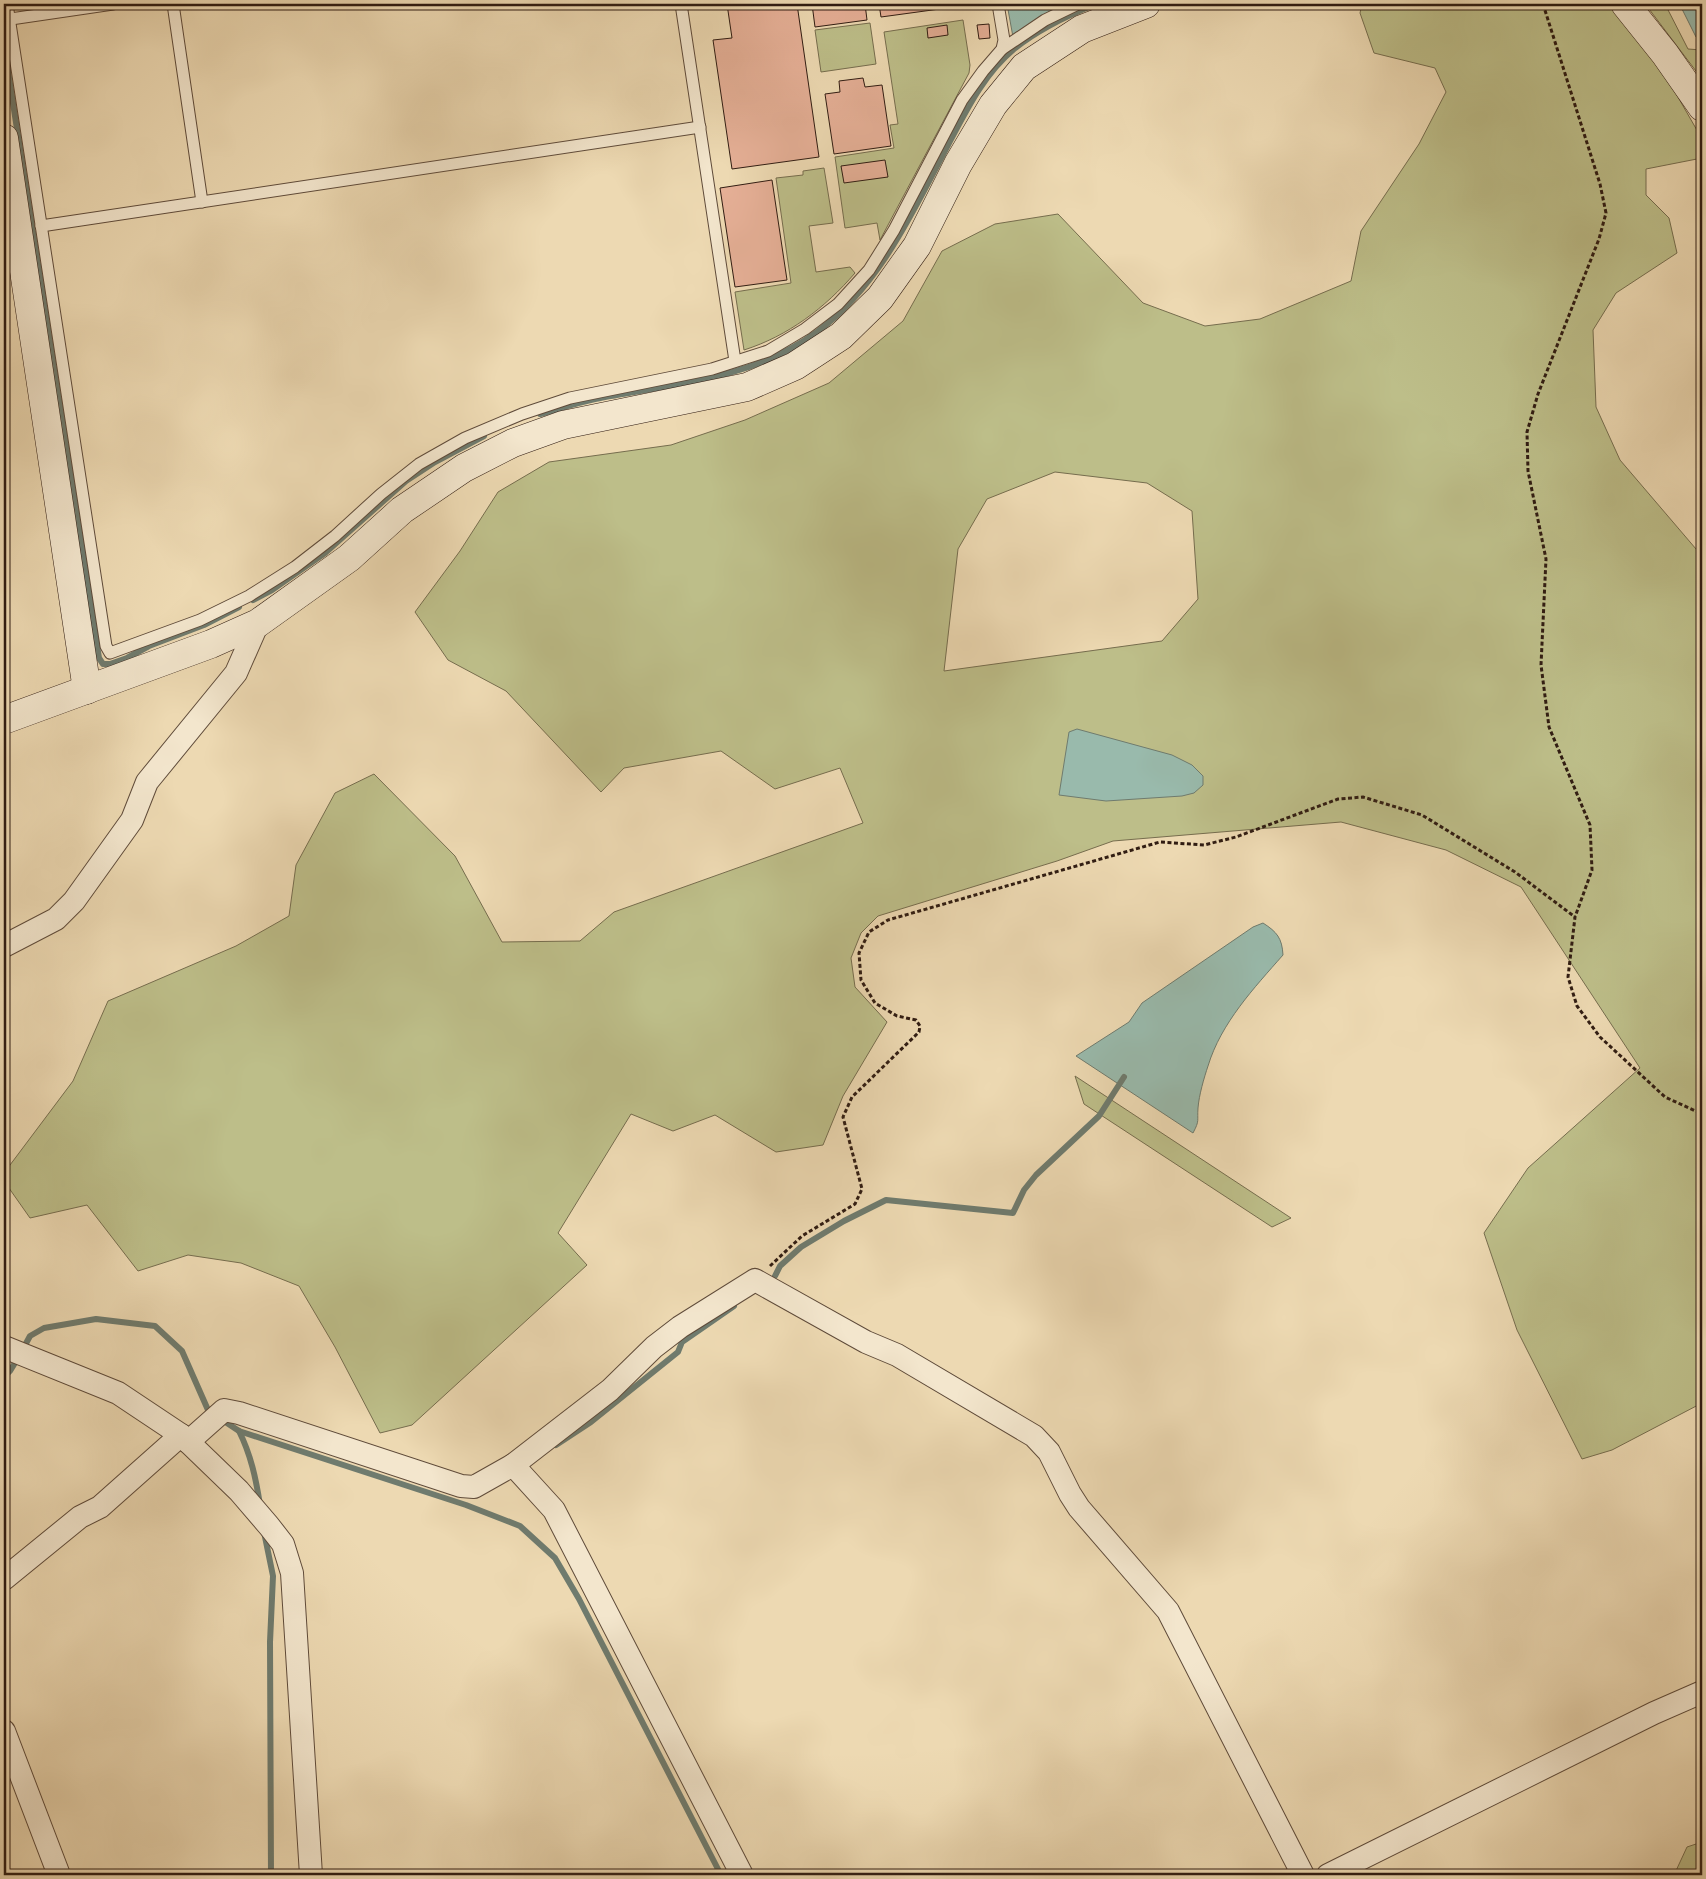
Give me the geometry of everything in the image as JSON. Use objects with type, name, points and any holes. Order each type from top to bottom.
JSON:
[{"type":"street","points":[[4,720],[211,644],[258,623],[349,558],[402,510],[464,468],[513,443],[564,425],[747,387],[795,366],[841,336],[880,298],[917,246],[958,164],[993,105],[1024,67],[1082,29],[1146,4]]},
{"type":"street","points":[[1626,4],[1665,54],[1702,107]]},
{"type":"street","points":[[4,138],[87,690]]},
{"type":"street","points":[[4,946],[56,920],[74,901],[132,820],[147,782],[236,673],[258,623]]},
{"type":"street","points":[[4,1579],[80,1517],[100,1507],[184,1438],[207,1425],[224,1410],[239,1413],[461,1486],[474,1486],[513,1465],[610,1390],[654,1347],[680,1327],[755,1280],[866,1342],[897,1355],[1034,1436],[1049,1452],[1070,1494],[1080,1508],[1168,1611],[1303,1875]]},
{"type":"street","points":[[4,1347],[118,1393],[184,1438],[239,1491],[283,1544],[292,1573],[311,1875]]},
{"type":"street","points":[[513,1465],[554,1510],[742,1875]]},
{"type":"street","points":[[1328,1875],[1654,1713],[1702,1692]]},
{"type":"street","points":[[4,1731],[59,1875]]},
{"type":"lane","points":[[7,4],[6,20],[41,226],[106,646],[110,653],[200,620],[249,596],[295,567],[335,536],[381,494],[419,464],[465,438],[522,414],[570,398],[712,369],[768,351],[805,329],[838,304],[869,270],[894,230],[962,100],[983,71],[1002,49],[1045,20],[1078,4]]},
{"type":"lane","points":[[6,20],[113,4]]},
{"type":"lane","points":[[174,4],[202,202]]},
{"type":"lane","points":[[681,4],[734,361]]},
{"type":"lane","points":[[998,4],[1004,40],[1002,49]]},
{"type":"lane","points":[[41,226],[700,127]]},
{"type":"path","points":[[1543,4],[1600,184],[1606,213],[1599,239],[1538,394],[1527,432],[1528,471],[1546,559],[1541,665],[1549,727],[1590,826],[1592,870],[1575,917],[1568,976],[1577,1006],[1600,1037],[1666,1097],[1702,1114]]},
{"type":"path","points":[[755,1280],[802,1236],[855,1204],[862,1189],[843,1117],[852,1097],[914,1038],[919,1032],[920,1026],[916,1020],[897,1016],[875,1003],[861,980],[859,954],[869,932],[888,920],[1160,842],[1204,845],[1236,837],[1338,798],[1363,797],[1422,815],[1515,872],[1575,917]]},
{"type":"green space","points":[[1362,4],[1609,4],[1651,50],[1702,139],[1702,158],[1646,169],[1646,195],[1669,218],[1677,253],[1616,293],[1593,330],[1596,407],[1620,460],[1702,556],[1702,1403],[1612,1450],[1582,1459],[1517,1330],[1484,1233],[1528,1168],[1640,1068],[1521,887],[1446,850],[1341,822],[1113,841],[1057,861],[878,916],[861,933],[851,958],[855,987],[887,1022],[843,1096],[823,1145],[776,1152],[715,1115],[673,1131],[631,1114],[558,1233],[587,1265],[412,1425],[380,1433],[335,1347],[299,1286],[241,1263],[188,1255],[138,1271],[87,1205],[30,1218],[4,1181],[4,1173],[73,1081],[108,1001],[236,946],[289,916],[296,865],[335,793],[374,774],[455,856],[502,942],[580,941],[614,912],[863,823],[840,768],[775,789],[721,751],[624,768],[601,792],[506,691],[448,660],[415,612],[460,551],[498,492],[549,462],[671,445],[745,420],[829,383],[903,321],[942,251],[995,224],[1058,214],[1143,303],[1205,326],[1260,319],[1351,281],[1361,231],[1419,144],[1446,92],[1435,68],[1374,53],[1360,13]],"holes":[[[1055,472],[1147,483],[1192,511],[1198,599],[1162,641],[944,671],[958,549],[987,499]]]},
{"type":"green space","points":[[1665,4],[1688,49],[1702,50],[1702,79],[1649,9]]},
{"type":"green space","points":[[963,20],[970,65],[969,73],[880,240],[877,223],[845,228],[835,157],[894,148],[890,125],[898,124],[884,32]]},
{"type":"green space","points":[[870,23],[876,64],[821,72],[815,30]]},
{"type":"green space","points":[[824,168],[833,223],[809,226],[816,272],[850,267],[855,273],[831,298],[791,329],[744,350],[735,292],[791,283],[776,178],[803,175],[803,171]]},
{"type":"green space","points":[[1075,1076],[1291,1218],[1272,1227],[1084,1104]]},
{"type":"green space","points":[[1702,1842],[1702,1875],[1674,1875],[1687,1847]]},
{"type":"shaded area","points":[[1007,4],[1070,4],[1013,37]]},
{"type":"shaded area","points":[[1681,4],[1702,4],[1702,38],[1696,37]]},
{"type":"shaded area","points":[[1077,729],[1172,755],[1192,765],[1203,776],[1203,785],[1194,793],[1182,796],[1106,801],[1059,795],[1069,732]]},
{"type":"shaded area","points":[[1263,923],[1278,936],[1283,955],[1240,1007],[1221,1035],[1203,1081],[1197,1123],[1193,1133],[1076,1056],[1129,1022],[1142,1003],[1253,927]]},
{"type":"building","points":[[727,4],[797,4],[819,157],[732,169],[713,40],[732,38]]},
{"type":"building","points":[[812,4],[865,4],[867,20],[815,27]]},
{"type":"building","points":[[879,4],[946,4],[947,8],[881,17]]},
{"type":"building","points":[[989,24],[990,38],[979,39],[977,25]]},
{"type":"building","points":[[947,25],[948,35],[928,38],[927,28]]},
{"type":"building","points":[[863,78],[865,87],[882,85],[891,146],[834,154],[825,94],[840,92],[839,81]]},
{"type":"building","points":[[885,160],[888,177],[844,183],[841,166]]},
{"type":"building","points":[[772,180],[787,280],[735,287],[720,188]]},
{"type":"waterway","points":[[540,414],[595,399],[682,384],[738,370],[766,361],[792,348],[817,332],[859,293],[877,270],[907,222],[969,107],[993,70],[1014,49],[1033,35],[1063,18],[1096,4]]},
{"type":"waterway","points":[[4,45],[99,658],[103,664],[110,664],[127,658],[149,646],[204,625],[239,607]]},
{"type":"waterway","points":[[253,600],[272,590],[325,553],[406,481],[435,462],[484,436]]},
{"type":"waterway","points":[[775,1276],[780,1266],[801,1247],[844,1221],[886,1200],[1013,1213],[1024,1190],[1036,1175],[1099,1116],[1124,1077]]},
{"type":"waterway","points":[[556,1445],[591,1422],[678,1352],[682,1342],[734,1306]]},
{"type":"waterway","points":[[23,1349],[30,1336],[44,1328],[96,1319],[155,1326],[182,1351],[208,1410],[213,1413]]},
{"type":"waterway","points":[[4,1377],[18,1358]]},
{"type":"waterway","points":[[221,1419],[239,1431],[466,1505],[520,1526],[555,1558],[579,1599],[721,1875]]},
{"type":"waterway","points":[[239,1431],[253,1467],[260,1505]]},
{"type":"waterway","points":[[264,1532],[273,1576],[270,1642],[271,1875]]}]
